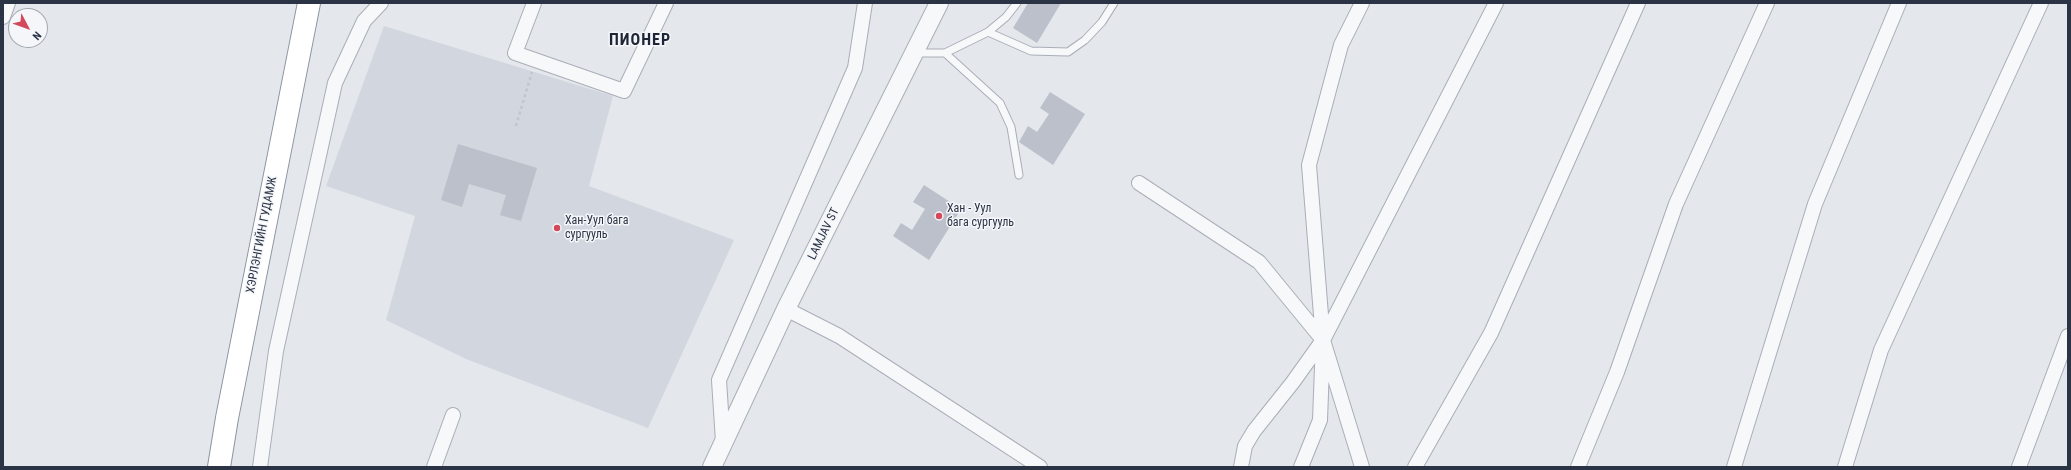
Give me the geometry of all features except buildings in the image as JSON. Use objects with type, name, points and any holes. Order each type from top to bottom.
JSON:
[{"type":"highway","name":"ХЭРЛЭНГИЙН ГУДАМЖ","points":[[219,467],[228,410],[309,3]]},
{"type":"street","points":[[3,17],[8,3]]},
{"type":"street","points":[[260,467],[276,351],[335,83],[364,21],[381,3]]},
{"type":"street","points":[[534,3],[515,53],[624,91],[666,3]]},
{"type":"street","points":[[723,442],[719,380],[855,68],[865,3]]},
{"type":"street","name":"LAMJAV ST","points":[[712,467],[786,309],[939,3]]},
{"type":"street","points":[[1301,467],[1320,420],[1323,340],[1309,165],[1341,45],[1362,3]]},
{"type":"street","points":[[1241,467],[1245,446],[1254,431],[1294,382],[1323,340],[1496,3]]},
{"type":"street","points":[[1415,467],[1491,333],[1638,3]]},
{"type":"street","points":[[1578,467],[1617,372],[1676,204],[1767,3]]},
{"type":"street","points":[[1734,467],[1815,204],[1899,3]]},
{"type":"street","points":[[1845,467],[1881,350],[2041,3]]},
{"type":"street","points":[[1139,183],[1259,262],[1323,340],[1362,467]]},
{"type":"street","points":[[786,309],[839,336],[1040,467]]},
{"type":"street","points":[[2019,467],[2068,339]]},
{"type":"street","points":[[434,467],[453,416]]},
{"type":"lane","points":[[914,52],[945,53],[988,32],[1006,17],[1017,3]]},
{"type":"lane","points":[[988,32],[1031,51],[1068,52],[1086,40],[1102,22],[1114,3]]},
{"type":"lane","points":[[945,53],[1000,103],[1010,127],[1019,175]]},
{"type":"path","points":[[516,126],[535,60]]},
{"type":"shaded area","name":"Хан-Уул бага сургууль","points":[[384,26],[613,96],[589,186],[734,240],[648,428],[466,359],[386,320],[415,216],[326,186]]},
{"type":"place","name":"Хан - Уул бага сургууль","points":[[939,216]]},
{"type":"place","name":"Хан-Уул бага сургууль","points":[[557,228]]},
{"type":"district","name":"ПИОНЕР","points":[[640,41]]}]
